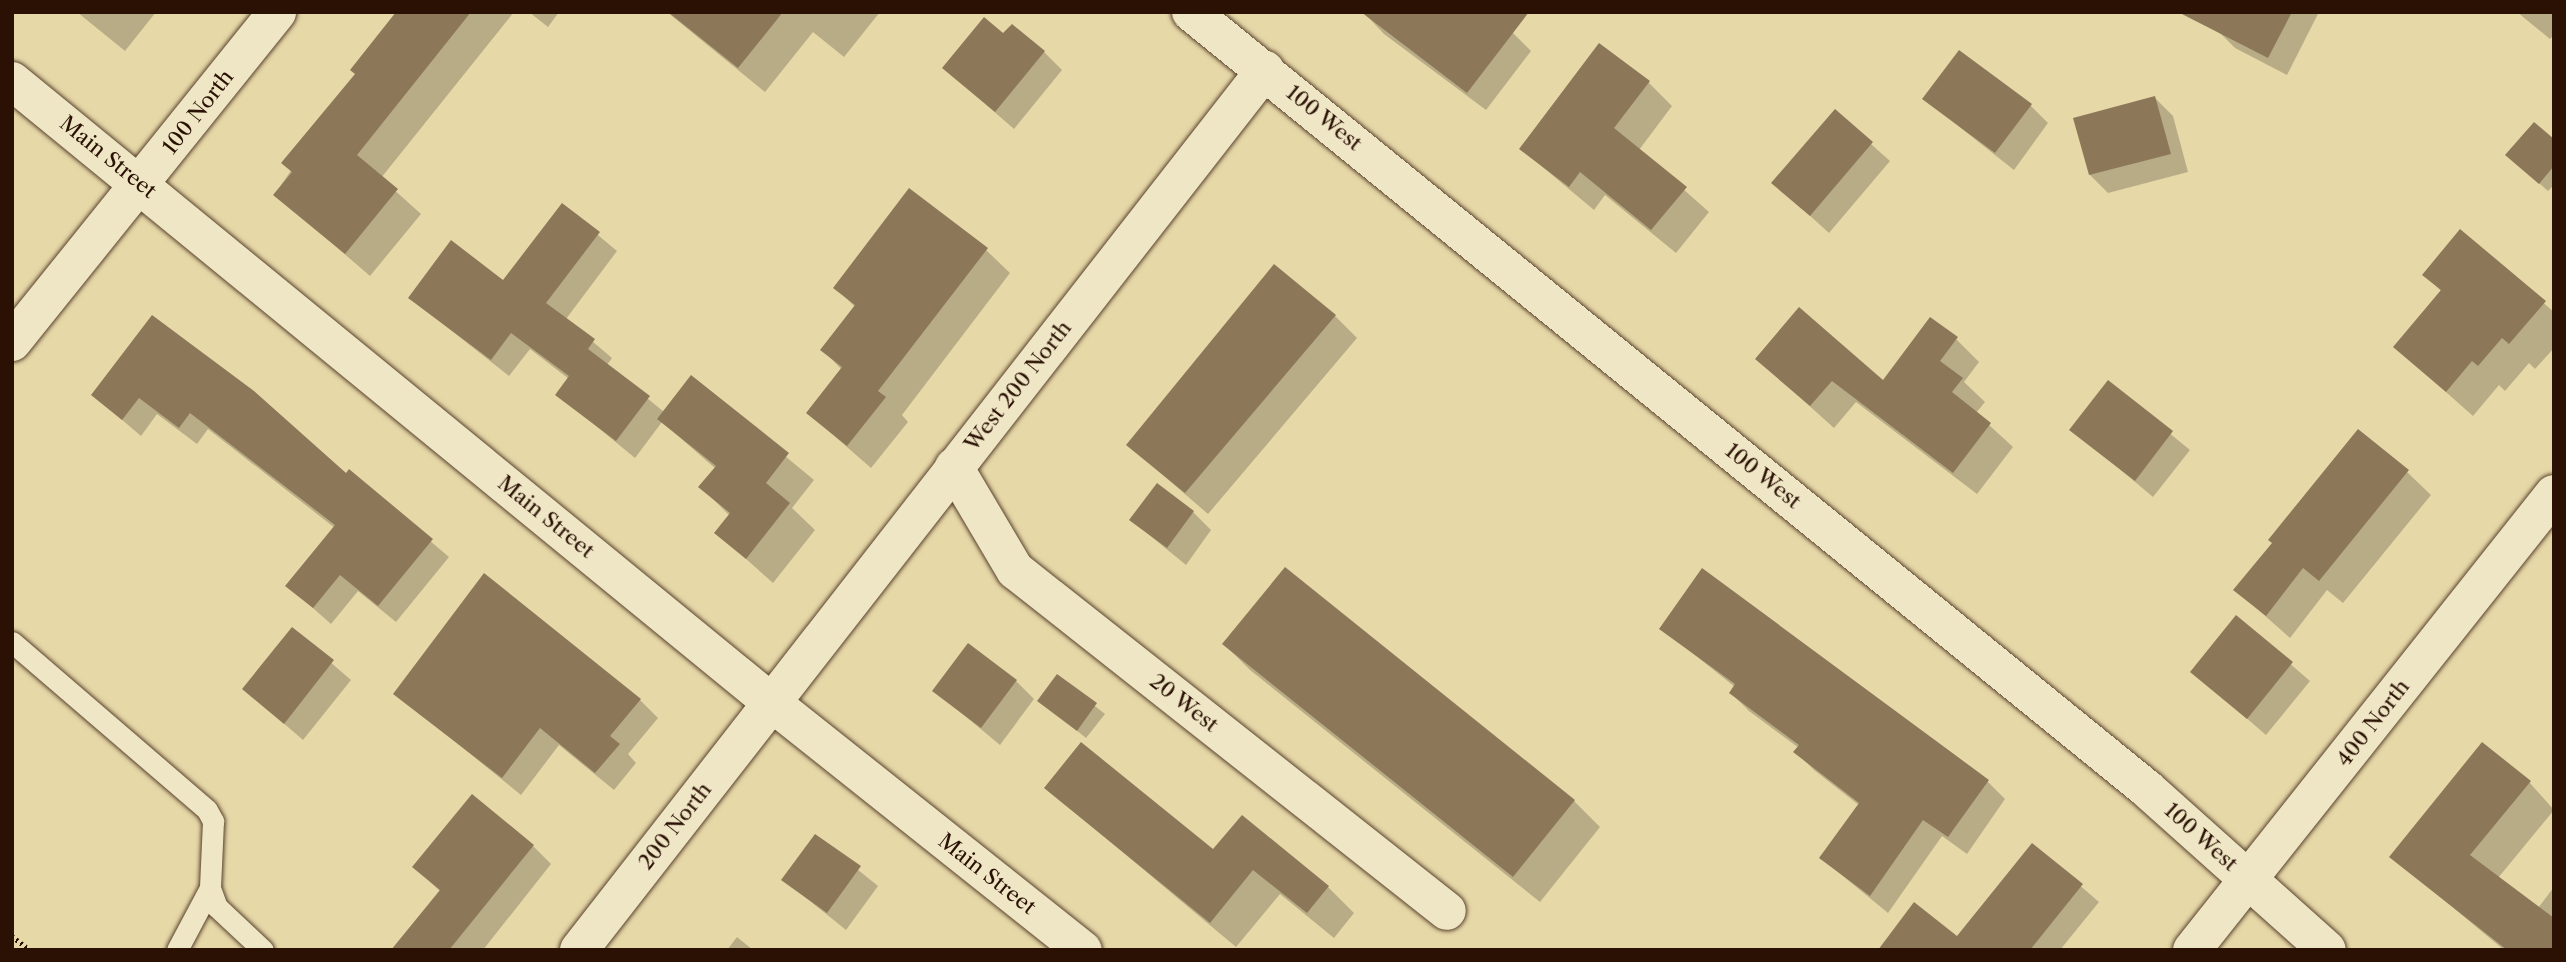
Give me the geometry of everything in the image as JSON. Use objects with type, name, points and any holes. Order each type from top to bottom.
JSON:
[{"type":"street","name":"100 North","points":[[12,341],[142,183],[277,12]]},
{"type":"street","name":"100 West","points":[[1191,12],[2147,789],[2327,950]]},
{"type":"street","name":"West 200 North","points":[[772,703],[1265,70]]},
{"type":"street","name":"Main Street","points":[[12,81],[142,183],[772,703],[1083,950]]},
{"type":"street","name":"20 West","points":[[954,467],[1015,570],[1447,911]]},
{"type":"street","name":"400 North","points":[[2192,950],[2554,494]]},
{"type":"street","name":"200 North","points":[[579,950],[772,703]]},
{"type":"lane","points":[[12,642],[207,810],[214,821],[210,888],[217,907],[262,950]]},
{"type":"lane","points":[[177,950],[210,888]]},
{"type":"path","points":[[12,936],[30,950]]},
{"type":"building","points":[[396,12],[471,12],[357,155],[398,189],[345,254],[273,195],[292,172],[281,163],[355,74],[350,70]]},
{"type":"building","points":[[668,12],[783,12],[738,68]]},
{"type":"building","points":[[1361,12],[1529,12],[1467,93]]},
{"type":"building","points":[[2178,12],[2292,12],[2268,58]]},
{"type":"building","points":[[984,17],[1003,33],[1012,24],[1045,51],[995,112],[942,68]]},
{"type":"building","points":[[1599,43],[1650,81],[1614,128],[1687,187],[1651,230],[1580,172],[1569,187],[1519,149]]},
{"type":"building","points":[[1959,50],[2032,104],[1995,153],[1922,99]]},
{"type":"building","points":[[2155,96],[2171,154],[2089,175],[2073,118]]},
{"type":"building","points":[[1835,109],[1873,142],[1810,216],[1771,183]]},
{"type":"building","points":[[2534,122],[2554,139],[2554,166],[2539,184],[2505,155]]},
{"type":"building","points":[[909,188],[988,248],[878,391],[886,397],[847,446],[806,413],[842,367],[820,350],[855,305],[833,288]]},
{"type":"building","points":[[562,203],[600,232],[546,303],[595,339],[588,349],[650,396],[616,441],[555,395],[569,376],[511,333],[491,360],[408,298],[451,240],[503,280]]},
{"type":"building","points":[[2460,229],[2546,301],[2509,344],[2502,338],[2478,366],[2472,361],[2446,392],[2393,347],[2441,290],[2422,275]]},
{"type":"building","points":[[1274,264],[1336,315],[1185,493],[1126,445]]},
{"type":"building","points":[[1799,307],[1883,380],[1930,317],[1958,337],[1940,361],[1963,378],[1952,392],[1991,423],[1953,473],[1832,381],[1810,406],[1755,359]]},
{"type":"building","points":[[152,315],[254,391],[346,473],[349,469],[433,539],[378,606],[340,575],[313,608],[285,586],[335,525],[190,413],[179,428],[139,398],[122,420],[91,395]]},
{"type":"building","points":[[691,375],[789,453],[766,483],[790,503],[746,559],[714,533],[730,513],[698,487],[716,466],[657,419]]},
{"type":"building","points":[[2108,380],[2173,431],[2135,481],[2069,430]]},
{"type":"building","points":[[2358,429],[2409,470],[2319,581],[2303,568],[2266,616],[2233,590],[2272,543],[2268,540]]},
{"type":"building","points":[[1157,483],[1194,511],[1167,548],[1129,520]]},
{"type":"building","points":[[1285,567],[1575,800],[1513,877],[1222,644]]},
{"type":"building","points":[[1702,568],[1989,780],[1948,837],[1923,820],[1870,896],[1819,858],[1859,803],[1793,752],[1799,745],[1729,693],[1735,684],[1659,629]]},
{"type":"building","points":[[484,573],[641,699],[610,736],[620,744],[595,773],[540,728],[502,778],[393,694]]},
{"type":"building","points":[[2236,615],[2293,662],[2247,719],[2190,672]]},
{"type":"building","points":[[292,627],[334,660],[284,724],[242,689]]},
{"type":"building","points":[[968,643],[1017,680],[981,728],[932,691]]},
{"type":"building","points":[[1057,674],[1097,703],[1077,731],[1037,701]]},
{"type":"building","points":[[1081,742],[1213,849],[1242,815],[1329,886],[1307,913],[1253,870],[1210,923],[1044,788]]},
{"type":"building","points":[[2482,742],[2531,781],[2470,855],[2554,918],[2554,950],[2507,950],[2389,857]]},
{"type":"building","points":[[472,794],[534,845],[449,950],[391,950],[440,890],[412,867]]},
{"type":"building","points":[[815,834],[861,866],[827,913],[781,880]]},
{"type":"building","points":[[2032,843],[2083,884],[2030,950],[1878,950],[1914,902],[1957,936]]}]
